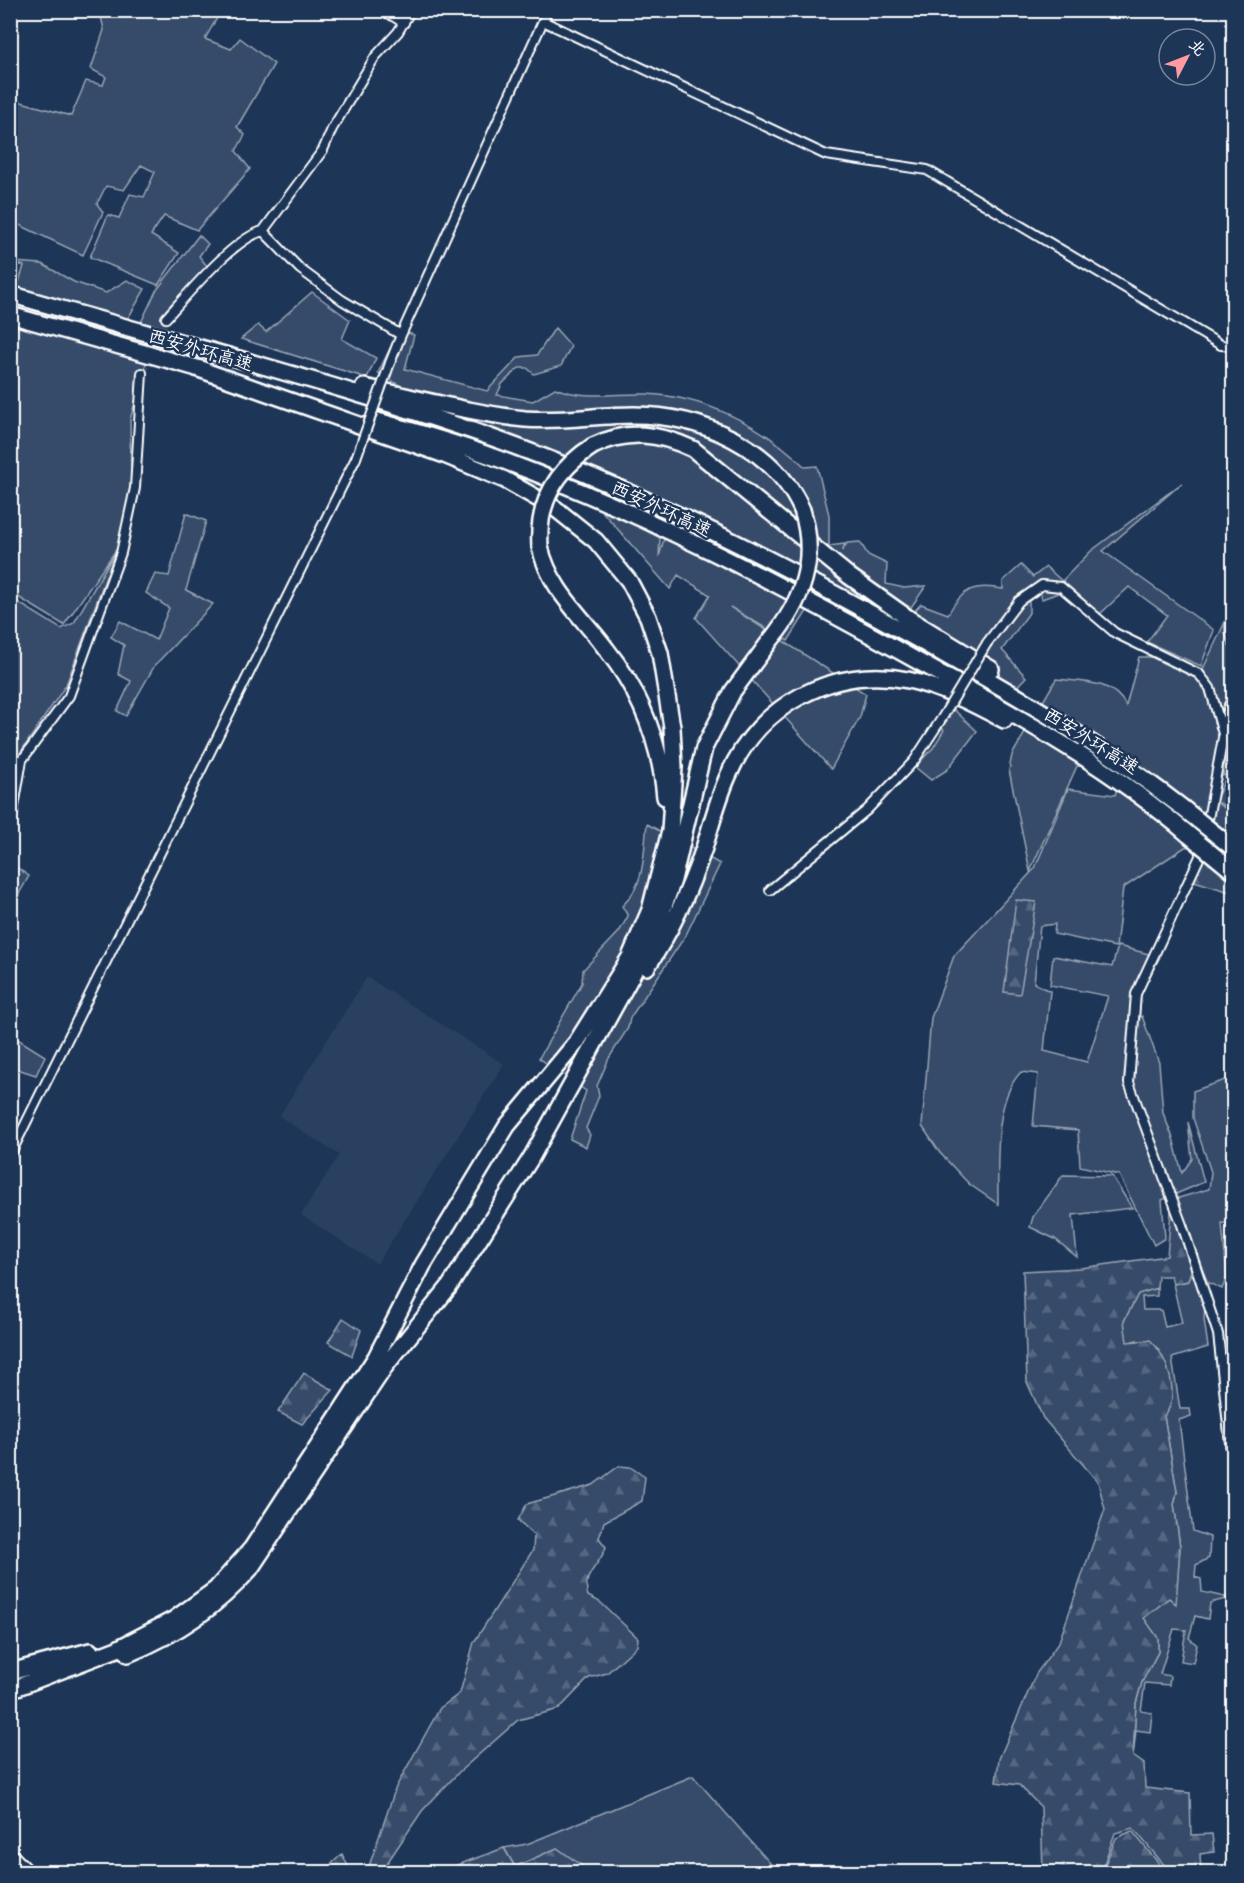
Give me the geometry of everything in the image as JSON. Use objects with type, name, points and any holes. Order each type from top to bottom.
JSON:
[{"type":"highway","name":"西安外环高速","points":[[12,294],[401,408],[492,438],[680,517],[824,587],[977,673],[1146,778],[1233,849]]},
{"type":"highway","name":"西安外环高速","points":[[10,315],[489,456],[629,513],[759,575],[1054,737],[1146,798],[1233,872]]},
{"type":"highway","points":[[10,1701],[164,1638],[209,1609],[237,1584],[261,1554],[386,1365],[449,1287],[531,1158],[597,1034],[642,958],[661,917],[678,862],[699,765],[710,734],[733,691],[790,615],[806,577],[809,538],[802,510],[789,485],[758,454],[717,432],[692,424],[644,416],[543,420],[483,413],[235,359]]},
{"type":"highway","points":[[10,1690],[117,1649],[187,1611],[216,1589],[252,1548],[376,1357],[423,1264],[507,1126],[576,1042],[630,957],[650,910],[664,859],[672,814],[674,767],[664,670],[654,634],[640,600],[609,554],[556,509],[505,480],[442,454],[196,368]]},
{"type":"highway","points":[[664,859],[664,791],[658,753],[648,721],[624,672],[556,586],[540,547],[541,517],[550,490],[568,464],[593,446],[634,433],[668,438],[693,449],[874,595],[1060,712],[1146,778]]},
{"type":"highway","points":[[597,1034],[643,973],[667,935],[690,887],[729,774],[742,750],[770,716],[812,690],[862,678],[891,678],[920,683],[1003,719],[1146,798]]},
{"type":"highway","points":[[10,1672],[93,1650],[158,1628]]},
{"type":"street","points":[[383,10],[404,22]]},
{"type":"street","points":[[166,318],[194,286],[251,234],[263,231],[323,150],[332,129],[375,57],[411,10]]},
{"type":"street","points":[[10,1155],[356,458],[401,335],[548,10]]},
{"type":"street","points":[[543,21],[826,155],[927,170],[1221,345],[1233,346]]},
{"type":"street","points":[[263,231],[300,269],[342,300],[401,335]]},
{"type":"street","points":[[10,830],[22,760],[69,696],[121,553],[135,488],[142,373]]},
{"type":"street","points":[[770,890],[867,810],[914,761],[987,643],[1019,600],[1042,585],[1061,587],[1115,633],[1199,674],[1209,688],[1224,736]]},
{"type":"street","points":[[1233,697],[1202,852],[1136,994],[1129,1083],[1182,1225],[1218,1334],[1233,1480]]},
{"type":"street","points":[[10,1851],[31,1872]]},
{"type":"shaded area","points":[[367,977],[504,1064],[377,1264],[301,1215],[339,1155],[279,1116]]},
{"type":"green space","points":[[103,11],[221,11],[205,39],[231,49],[240,38],[274,64],[237,127],[245,135],[236,151],[250,169],[197,230],[164,216],[151,235],[179,253],[158,285],[90,257],[108,215],[119,218],[130,194],[144,197],[155,172],[141,165],[124,190],[106,186],[97,204],[103,212],[83,255],[11,221],[11,99],[71,116],[86,81],[103,85],[106,77],[91,69],[104,30],[101,16]]},
{"type":"green space","points":[[199,235],[208,244],[199,256],[211,271],[180,297],[147,359],[130,420],[131,489],[118,547],[64,625],[10,592],[10,310],[24,266],[11,262],[11,252],[13,262],[42,264],[74,282],[106,293],[127,280],[145,289],[124,325],[136,333],[156,291]]},
{"type":"green space","points":[[312,292],[350,320],[342,339],[376,358],[367,378],[241,339],[258,325],[266,332]]},
{"type":"green space","points":[[555,328],[571,346],[561,366],[534,374],[527,368],[519,368],[502,384],[497,395],[533,401],[555,388],[588,395],[646,394],[690,400],[732,416],[771,439],[805,467],[817,466],[829,515],[829,546],[845,544],[842,551],[847,543],[860,542],[868,555],[887,564],[886,584],[904,588],[926,586],[886,643],[816,597],[788,641],[730,607],[866,694],[860,717],[831,769],[696,618],[710,595],[678,575],[670,589],[594,502],[660,538],[659,557],[665,535],[378,373],[399,330],[414,335],[405,369],[487,391],[519,357],[537,355]]},
{"type":"green space","points":[[1182,483],[1103,551],[1214,630],[1201,666],[1147,642],[1167,615],[1129,587],[1100,614],[1064,582],[1066,590],[1042,599],[1040,593],[1029,601],[1029,613],[1002,650],[1026,677],[988,717],[962,692],[978,674],[912,614],[921,604],[948,614],[959,598],[970,590],[984,587],[1003,589],[1003,581],[1021,565],[1033,577],[1046,567],[1062,581],[1091,551]]},
{"type":"green space","points":[[186,513],[206,521],[186,590],[213,604],[155,665],[126,716],[117,711],[131,681],[118,674],[124,645],[111,637],[120,621],[156,640],[169,608],[146,593],[155,574],[169,576]]},
{"type":"green space","points":[[115,552],[66,685],[16,759],[11,832],[11,598],[61,629],[74,623]]},
{"type":"green space","points":[[1225,622],[1225,632],[1233,656],[1234,753],[1227,774],[1223,776],[1228,726],[1203,669]]},
{"type":"green space","points":[[1225,622],[1233,626],[1233,656],[1225,632]]},
{"type":"green space","points":[[1139,657],[1151,657],[1169,666],[1183,669],[1205,681],[1223,728],[1215,802],[1233,813],[1233,880],[1218,865],[1204,845],[1185,847],[1123,888],[1116,947],[1054,934],[1055,924],[1040,926],[1034,983],[1050,991],[1044,1051],[1087,1062],[1108,996],[1050,985],[1053,956],[1112,967],[1118,946],[1160,957],[1132,1009],[1129,1023],[1142,1016],[1159,1063],[1163,1113],[1173,1138],[1182,1173],[1192,1159],[1188,1122],[1204,1182],[1162,1200],[1165,1238],[1154,1245],[1119,1175],[1080,1166],[1078,1130],[1033,1126],[1038,1074],[1021,1072],[1012,1084],[1006,1099],[999,1134],[998,1204],[969,1184],[940,1153],[922,1126],[931,1018],[954,956],[1035,868],[1068,789],[1115,795],[1123,770],[1077,766],[1030,871],[1009,770],[1012,755],[1056,679],[1087,682],[1105,687],[1120,697],[1126,706]]},
{"type":"green space","points":[[951,707],[977,731],[947,770],[931,780],[915,767],[933,748],[944,730],[938,722],[949,717],[944,712]]},
{"type":"green space","points":[[1233,761],[1233,813],[1215,802]]},
{"type":"green space","points":[[647,824],[720,864],[686,935],[630,1018],[628,1028],[609,1058],[597,1086],[599,1096],[586,1128],[590,1135],[586,1147],[570,1139],[586,1091],[539,1058],[582,983],[583,970],[619,932],[628,916],[622,906],[630,897],[639,879],[644,858]]},
{"type":"green space","points":[[1204,855],[1233,880],[1233,893],[1191,880]]},
{"type":"green space","points":[[11,864],[29,876],[11,908]]},
{"type":"green space","points":[[1016,900],[1036,902],[1020,994],[1004,992]]},
{"type":"green space","points":[[11,1035],[45,1056],[36,1075],[11,1067]]},
{"type":"green space","points":[[1231,1078],[1227,1121],[1233,1122],[1233,1224],[1222,1223],[1227,1277],[1222,1289],[1207,1282],[1204,1319],[1208,1347],[1172,1358],[1180,1409],[1190,1409],[1191,1416],[1179,1420],[1193,1531],[1210,1537],[1209,1558],[1196,1565],[1195,1577],[1201,1579],[1202,1592],[1229,1598],[1210,1603],[1208,1619],[1195,1616],[1189,1638],[1197,1645],[1193,1663],[1181,1661],[1186,1630],[1174,1629],[1160,1674],[1170,1676],[1169,1685],[1145,1683],[1141,1711],[1152,1713],[1150,1732],[1136,1730],[1133,1757],[1136,1703],[1142,1682],[1158,1652],[1158,1638],[1143,1618],[1169,1598],[1175,1603],[1180,1547],[1174,1504],[1177,1492],[1164,1416],[1137,1340],[1126,1343],[1124,1321],[1138,1294],[1157,1288],[1157,1296],[1142,1297],[1143,1310],[1161,1310],[1165,1327],[1182,1323],[1173,1284],[1188,1281],[1192,1270],[1196,1283],[1207,1281],[1172,1200],[1209,1189],[1211,1172],[1193,1118],[1193,1091]]},
{"type":"green space","points":[[1063,1175],[1112,1176],[1132,1208],[1073,1215],[1077,1257],[1055,1239],[1030,1227],[1033,1217]]},
{"type":"green space","points":[[1172,1200],[1207,1281],[1196,1283],[1192,1267],[1188,1281],[1173,1284],[1171,1276],[1158,1276],[1157,1288],[1138,1294],[1124,1321],[1127,1342],[1150,1340],[1162,1356],[1170,1377],[1172,1398],[1164,1416],[1177,1492],[1174,1504],[1180,1547],[1176,1604],[1169,1598],[1144,1618],[1158,1638],[1158,1652],[1142,1682],[1136,1703],[1133,1756],[1144,1764],[1145,1788],[1190,1793],[1191,1835],[1212,1834],[1214,1852],[1200,1854],[1201,1872],[1170,1872],[1133,1828],[1115,1833],[1104,1864],[1095,1872],[1043,1872],[1041,1807],[1019,1785],[996,1782],[999,1759],[1036,1674],[1059,1642],[1105,1509],[1098,1482],[1043,1418],[1027,1382],[1023,1271],[1081,1268],[1167,1256]]},
{"type":"green space","points":[[343,1318],[361,1330],[352,1356],[328,1342]]},
{"type":"green space","points":[[304,1373],[333,1390],[302,1424],[278,1412]]},
{"type":"green space","points":[[619,1466],[630,1467],[645,1477],[642,1501],[604,1522],[599,1538],[606,1547],[589,1576],[587,1588],[588,1596],[600,1602],[638,1638],[637,1646],[607,1673],[589,1678],[559,1709],[518,1720],[459,1772],[422,1811],[381,1872],[367,1872],[396,1787],[440,1708],[460,1693],[474,1642],[533,1550],[534,1535],[518,1520],[527,1504],[593,1485]]},
{"type":"green space","points":[[693,1776],[778,1872],[586,1872],[582,1866],[557,1848],[515,1867],[504,1848],[527,1844]]},
{"type":"green space","points":[[1132,1831],[1166,1872],[1102,1872],[1116,1838]]},
{"type":"green space","points":[[504,1848],[515,1867],[557,1848],[582,1866],[586,1872],[438,1872]]},
{"type":"green space","points":[[342,1854],[351,1872],[323,1872]]},
{"type":"tunnel","points":[[142,373],[166,318]]}]
